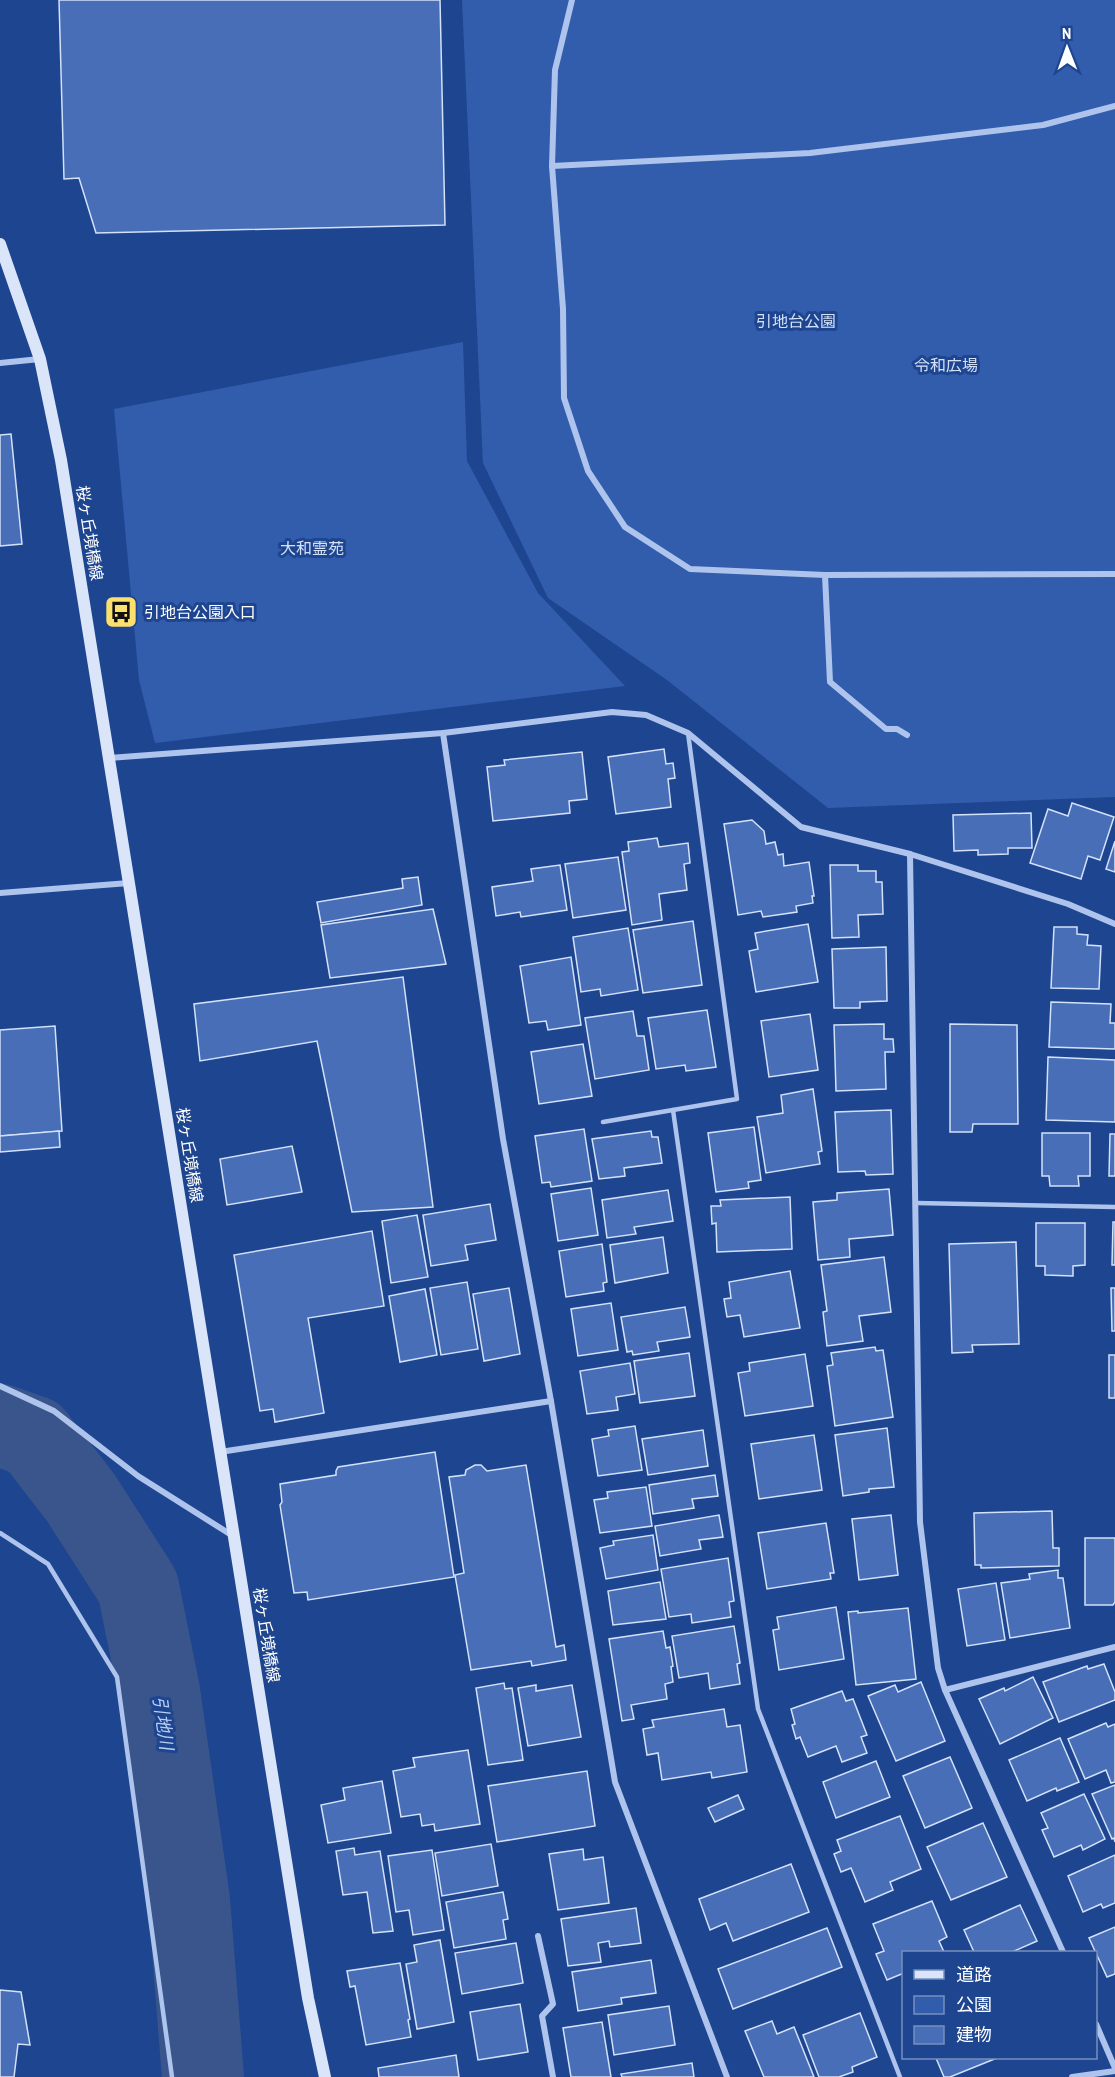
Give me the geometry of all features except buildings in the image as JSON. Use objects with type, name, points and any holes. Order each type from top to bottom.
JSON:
[{"type":"street","points":[[572,0],[555,70],[552,166],[563,309],[564,398],[588,471],[625,528],[690,569],[825,575],[1115,574]]},
{"type":"street","points":[[552,166],[810,153],[1043,125],[1115,106]]},
{"type":"street","name":"桜ヶ丘境橋線","points":[[0,244],[40,359],[61,460],[308,1998],[325,2077]]},
{"type":"street","points":[[0,363],[40,359]]},
{"type":"street","points":[[825,575],[830,682],[886,729],[897,729],[907,735]]},
{"type":"street","points":[[109,758],[443,733],[612,712],[646,715],[688,733],[801,827],[910,854],[1068,904],[1115,924]]},
{"type":"street","points":[[443,733],[503,1139],[551,1401],[615,1782],[727,2077]]},
{"type":"street","points":[[910,854],[920,1522],[939,1668],[945,1690],[1062,1951]]},
{"type":"street","points":[[0,894],[129,883]]},
{"type":"street","points":[[0,1386],[54,1411],[138,1476],[234,1536]]},
{"type":"street","points":[[220,1452],[551,1401]]},
{"type":"street","points":[[945,1690],[1113,1647],[1115,1656]]},
{"type":"street","points":[[538,1936],[553,2004],[542,2016],[553,2077]]},
{"type":"street","points":[[1072,2077],[1115,2069],[1097,2028]]},
{"type":"lane","points":[[603,1122],[737,1099],[688,733]]},
{"type":"lane","points":[[673,1110],[758,1708],[900,2077]]},
{"type":"lane","points":[[916,1203],[1115,1207]]},
{"type":"lane","points":[[0,1533],[48,1564],[117,1677],[172,2077]]},
{"type":"green space","name":"引地台公園","points":[[462,0],[1115,0],[1115,797],[828,808],[667,680],[548,598],[483,463]]},
{"type":"green space","name":"大和霊苑","points":[[463,342],[467,461],[538,593],[625,686],[155,743],[139,680],[114,409]]},
{"type":"waterway","name":"引地川","points":[[0,1425],[34,1437],[81,1498],[138,1587],[159,1691],[189,1900],[203,2077]]},
{"type":"place","name":"引地台公園入口","points":[[121,612]]},
{"type":"park label","name":"令和広場","points":[[946,365]]}]
